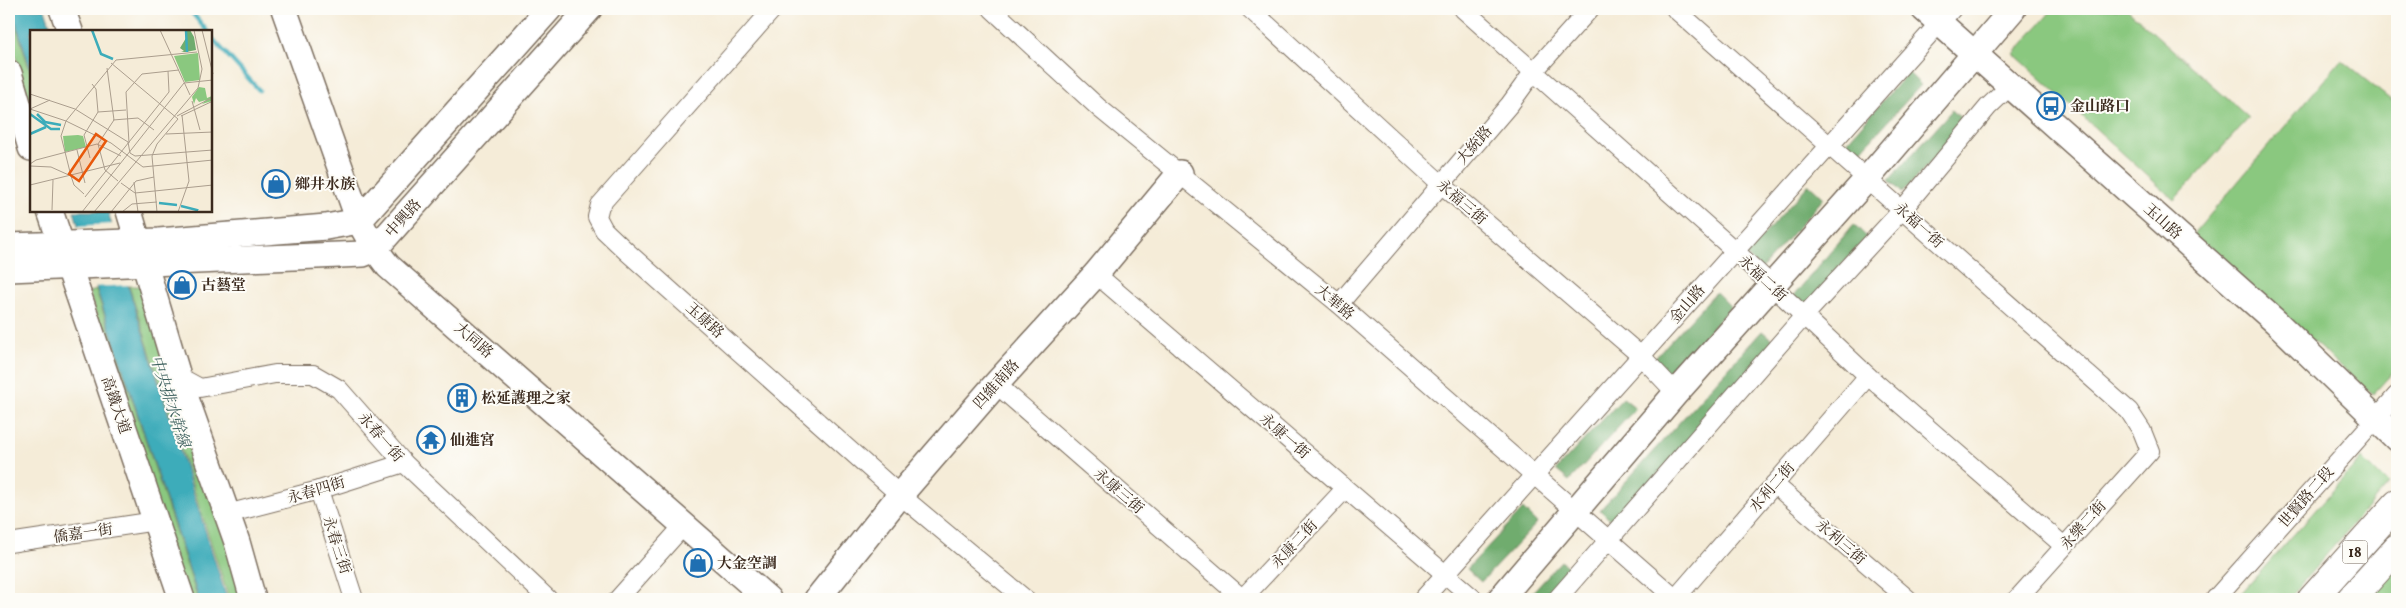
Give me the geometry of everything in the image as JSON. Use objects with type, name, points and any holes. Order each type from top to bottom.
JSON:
[{"type":"main road","name":"18","points":[[2312,599],[2397,504]]},
{"type":"main road","name":"18","points":[[2351,599],[2397,548]]},
{"type":"street","points":[[62,9],[70,30]]},
{"type":"street","name":"大同路","points":[[284,9],[359,221],[375,249],[388,266],[684,525],[760,597]]},
{"type":"street","name":"中興路","points":[[359,221],[549,9]]},
{"type":"street","name":"中興路","points":[[139,253],[363,254],[375,249],[589,9]]},
{"type":"street","name":"玉康路","points":[[773,9],[600,204],[597,217],[604,230],[626,251],[900,495],[1025,599]]},
{"type":"street","name":"大華路","points":[[992,9],[1100,108],[1339,304],[1676,599]]},
{"type":"street","name":"永福三街","points":[[1250,9],[1440,183],[1641,356],[1676,393]]},
{"type":"street","name":"永福二街","points":[[1463,9],[1734,250],[1868,376],[2064,546]]},
{"type":"street","name":"大統路","points":[[1339,304],[1440,183],[1510,104],[1534,71],[1590,9]]},
{"type":"street","name":"永福一街","points":[[1675,9],[2129,411],[2142,432],[2150,451]]},
{"type":"street","points":[[1500,599],[1576,513],[1676,393],[1867,179],[2012,9]]},
{"type":"street","name":"金山路","points":[[1423,599],[1830,145],[1938,13]]},
{"type":"street","name":"玉山路","points":[[1938,13],[1974,53],[2276,322],[2397,439]]},
{"type":"street","points":[[9,73],[30,145]]},
{"type":"street","points":[[1557,599],[1804,316],[1902,210],[1988,107],[2010,86]]},
{"type":"street","name":"四維南路","points":[[817,599],[900,495],[996,384],[1096,274],[1180,173]]},
{"type":"street","name":"高鐵大道","points":[[51,212],[69,242],[77,265],[182,599]]},
{"type":"street","points":[[129,212],[139,253],[178,376],[227,514],[253,599]]},
{"type":"street","points":[[9,269],[77,265],[139,253],[359,221]]},
{"type":"street","points":[[9,246],[69,242],[139,253]]},
{"type":"street","name":"永康一街","points":[[1096,274],[1474,599]]},
{"type":"street","name":"永春一街","points":[[178,376],[200,388],[274,374],[313,374],[339,389],[404,462],[548,599]]},
{"type":"street","name":"水利二街","points":[[1676,599],[1868,376]]},
{"type":"street","name":"永康三街","points":[[996,384],[1242,599]]},
{"type":"street","name":"世賢路二段","points":[[2215,599],[2397,394]]},
{"type":"street","name":"永樂二街","points":[[2017,599],[2150,451]]},
{"type":"street","name":"永春四街","points":[[227,514],[319,490],[404,462]]},
{"type":"street","name":"永利三街","points":[[1774,484],[1908,599]]},
{"type":"street","name":"永康二街","points":[[1242,599],[1345,489]]},
{"type":"street","name":"永春三街","points":[[319,490],[354,599]]},
{"type":"street","name":"僑嘉一街","points":[[9,543],[156,521]]},
{"type":"street","points":[[618,599],[684,525]]},
{"type":"green space","points":[[9,9],[11,9],[30,72],[30,103],[9,34]]},
{"type":"green space","points":[[2053,9],[2127,9],[2249,118],[2174,200],[2014,54]]},
{"type":"green space","points":[[2341,60],[2397,105],[2397,368],[2373,394],[2192,236]]},
{"type":"green space","points":[[1908,72],[1921,85],[1856,156],[1844,145]]},
{"type":"green space","points":[[1952,110],[1966,123],[1902,193],[1889,180]]},
{"type":"green space","points":[[1809,184],[1824,198],[1761,269],[1746,255]]},
{"type":"green space","points":[[1854,224],[1867,237],[1802,310],[1790,300]]},
{"type":"green space","points":[[129,286],[144,286],[245,599],[229,599]]},
{"type":"green space","points":[[96,290],[198,599],[186,599],[89,292]]},
{"type":"green space","points":[[1716,292],[1731,307],[1666,378],[1650,363]]},
{"type":"green space","points":[[1762,331],[1775,342],[1614,524],[1600,510]]},
{"type":"green space","points":[[1623,398],[1636,408],[1569,481],[1556,470]]},
{"type":"green space","points":[[2362,458],[2388,484],[2288,599],[2236,599]]},
{"type":"green space","points":[[1523,509],[1537,523],[1481,582],[1467,569]]},
{"type":"green space","points":[[1561,561],[1575,573],[1551,599],[1526,599]]},
{"type":"green space","points":[[2397,568],[2397,599],[2370,599]]},
{"type":"water","points":[[12,9],[45,9],[52,30],[30,30],[30,68]]},
{"type":"water","points":[[74,212],[108,212],[129,289],[227,599],[199,599],[97,290]]},
{"type":"pier","points":[[114,224],[130,285],[93,287],[75,226]]},
{"type":"waterway","points":[[189,9],[206,30]]},
{"type":"waterway","points":[[212,38],[259,90]]},
{"type":"place","name":"金山路口","points":[[2051,106]]},
{"type":"place","name":"鄉井水族","points":[[276,184]]},
{"type":"place","name":"古藝堂","points":[[182,285]]},
{"type":"place","name":"松延護理之家","points":[[462,398]]},
{"type":"place","name":"仙進宮","points":[[431,440]]},
{"type":"place","name":"大金空調","points":[[698,563]]},
{"type":"water label","name":"中央排水幹線","points":[[171,401]]}]
